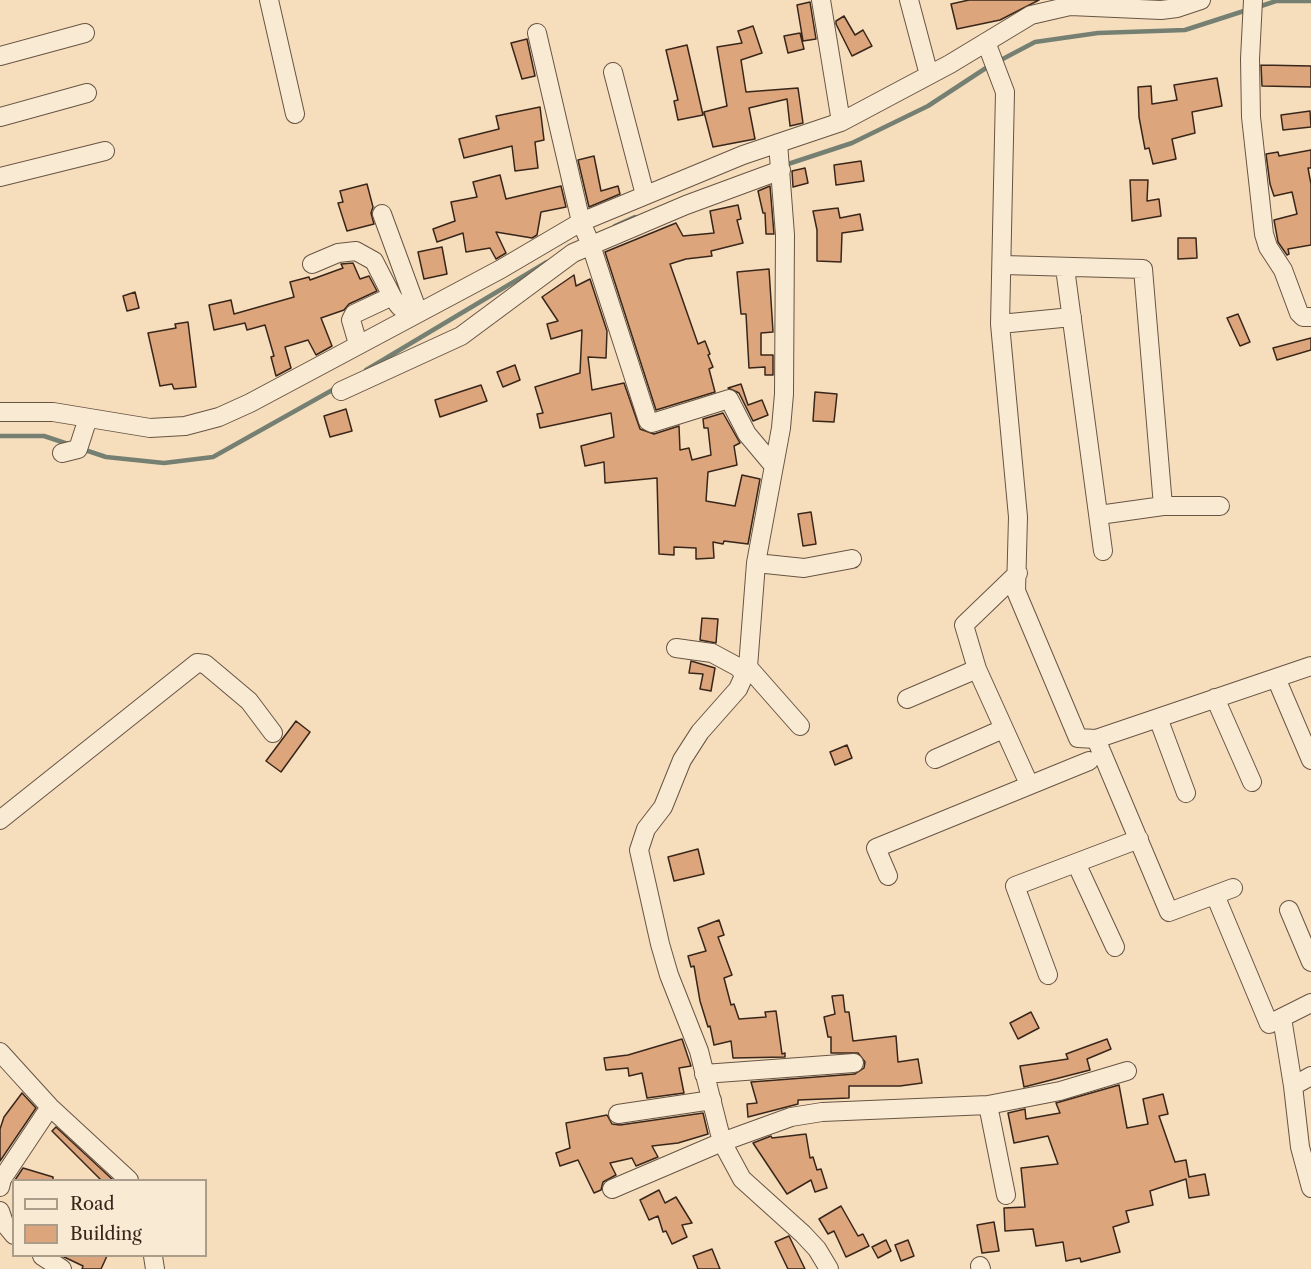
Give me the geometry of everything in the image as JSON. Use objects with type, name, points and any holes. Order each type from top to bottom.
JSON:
[{"type":"street","points":[[269,0],[295,114]]},
{"type":"street","points":[[821,0],[841,122]]},
{"type":"street","points":[[909,0],[929,75]]},
{"type":"street","points":[[0,395],[7,411],[53,412],[84,430],[150,428],[202,422],[243,407],[501,269],[779,158],[986,42],[1030,7],[1088,3],[1168,4],[1201,0]]},
{"type":"street","points":[[1253,0],[1251,117],[1264,234],[1268,247],[1284,270],[1299,313],[1311,317]]},
{"type":"street","points":[[0,56],[84,33]]},
{"type":"street","points":[[537,33],[587,235],[649,423],[729,399],[747,434],[773,465]]},
{"type":"street","points":[[986,42],[1005,92],[1004,265],[1000,324],[1016,478],[1018,573],[1016,591],[1078,738],[1096,739],[1311,666]]},
{"type":"street","points":[[613,72],[645,195]]},
{"type":"street","points":[[0,117],[87,93]]},
{"type":"street","points":[[0,177],[105,151]]},
{"type":"street","points":[[341,392],[461,336],[555,266],[587,235],[645,195],[779,158]]},
{"type":"street","points":[[779,158],[785,225],[786,360],[783,411],[756,563],[746,671],[738,689],[700,732],[682,760],[663,807],[646,829],[640,846],[641,868],[660,944],[699,1052],[722,1142],[742,1179],[803,1234],[817,1249],[829,1269]]},
{"type":"street","points":[[382,214],[412,315]]},
{"type":"street","points":[[312,264],[338,253],[356,251],[374,261],[393,298],[412,315]]},
{"type":"street","points":[[1004,265],[1143,270],[1163,506]]},
{"type":"street","points":[[1065,268],[1103,551]]},
{"type":"street","points":[[358,344],[351,320],[354,314],[393,298]]},
{"type":"street","points":[[1000,324],[1072,317]]},
{"type":"street","points":[[62,453],[78,449],[84,430]]},
{"type":"street","points":[[1099,515],[1163,506],[1220,506]]},
{"type":"street","points":[[756,563],[804,568],[852,559]]},
{"type":"street","points":[[1018,573],[964,625],[976,669],[1029,784]]},
{"type":"street","points":[[676,648],[712,653],[746,671],[800,726]]},
{"type":"street","points":[[0,820],[198,663],[205,664],[249,701],[273,733]]},
{"type":"street","points":[[907,699],[976,669]]},
{"type":"street","points":[[1276,678],[1311,760]]},
{"type":"street","points":[[1215,698],[1252,782]]},
{"type":"street","points":[[1158,718],[1186,793]]},
{"type":"street","points":[[934,759],[1003,729]]},
{"type":"street","points":[[1096,739],[1169,912],[1233,888]]},
{"type":"street","points":[[888,876],[876,848],[1089,761]]},
{"type":"street","points":[[1048,975],[1015,886],[1139,839]]},
{"type":"street","points":[[1076,863],[1115,947]]},
{"type":"street","points":[[1215,895],[1269,1024],[1311,1003]]},
{"type":"street","points":[[1289,910],[1311,962]]},
{"type":"street","points":[[1282,1018],[1311,1188]]},
{"type":"street","points":[[0,1052],[50,1107],[128,1179]]},
{"type":"street","points":[[704,1074],[854,1064]]},
{"type":"street","points":[[612,1189],[722,1142],[807,1114],[988,1105],[1060,1091],[1127,1071]]},
{"type":"street","points":[[1293,1086],[1311,1076]]},
{"type":"street","points":[[618,1114],[712,1100]]},
{"type":"street","points":[[988,1105],[1006,1195]]},
{"type":"street","points":[[0,1187],[2,1179],[50,1107]]},
{"type":"street","points":[[0,1211],[4,1224],[12,1233]]},
{"type":"street","points":[[44,1257],[62,1269]]},
{"type":"building","points":[[969,0],[1039,0],[1000,20],[957,29],[951,4]]},
{"type":"building","points":[[810,2],[816,39],[803,41],[797,5]]},
{"type":"building","points":[[844,16],[855,35],[863,30],[872,46],[852,56],[836,24],[836,21]]},
{"type":"building","points":[[753,26],[762,53],[741,60],[746,92],[798,88],[803,123],[790,126],[787,99],[749,108],[755,139],[713,147],[704,112],[727,106],[717,47],[742,43],[738,31]]},
{"type":"building","points":[[800,33],[804,49],[788,53],[784,36]]},
{"type":"building","points":[[527,39],[535,76],[522,79],[511,43]]},
{"type":"building","points":[[687,45],[703,115],[678,120],[674,101],[678,100],[666,50]]},
{"type":"building","points":[[1261,65],[1311,66],[1311,87],[1262,86]]},
{"type":"building","points":[[1217,78],[1222,106],[1192,112],[1195,133],[1172,139],[1176,159],[1153,164],[1149,148],[1145,149],[1139,117],[1138,87],[1151,86],[1152,104],[1177,100],[1174,85]]},
{"type":"building","points":[[540,107],[544,140],[535,142],[538,168],[515,171],[512,146],[464,158],[459,139],[499,129],[496,116]]},
{"type":"building","points":[[1310,111],[1311,127],[1283,130],[1281,115]]},
{"type":"building","points":[[1311,150],[1311,168],[1308,168],[1311,184],[1311,245],[1288,249],[1289,254],[1287,255],[1278,242],[1274,220],[1297,214],[1292,192],[1274,196],[1266,154],[1278,152],[1279,156]]},
{"type":"building","points":[[594,156],[601,191],[618,186],[620,194],[589,207],[578,160]]},
{"type":"building","points":[[861,161],[864,181],[836,185],[834,165]]},
{"type":"building","points":[[805,168],[808,183],[793,187],[792,171]]},
{"type":"building","points":[[500,175],[506,199],[561,186],[566,207],[541,212],[537,235],[532,238],[496,232],[506,253],[496,259],[490,248],[466,252],[463,233],[437,242],[433,229],[455,221],[451,202],[477,197],[473,182]]},
{"type":"building","points":[[1130,180],[1148,180],[1147,201],[1159,199],[1161,216],[1132,221]]},
{"type":"building","points":[[367,184],[373,207],[371,213],[374,224],[347,231],[338,203],[343,202],[340,191]]},
{"type":"building","points":[[770,186],[774,234],[766,234],[765,213],[763,213],[758,191]]},
{"type":"building","points":[[738,205],[741,219],[737,220],[743,243],[711,251],[712,256],[686,259],[670,264],[698,344],[705,341],[710,354],[708,355],[713,367],[709,369],[715,392],[656,410],[605,252],[676,223],[683,236],[714,233],[710,211]]},
{"type":"building","points":[[838,208],[840,218],[860,214],[863,230],[842,233],[841,262],[817,261],[817,230],[813,211]]},
{"type":"building","points":[[1178,238],[1196,238],[1197,258],[1178,259]]},
{"type":"building","points":[[442,247],[447,274],[424,279],[418,252]]},
{"type":"building","points":[[353,263],[360,279],[369,276],[377,291],[349,304],[344,310],[321,318],[332,346],[316,355],[308,340],[285,347],[291,368],[276,376],[271,357],[274,356],[265,325],[247,330],[245,323],[214,330],[209,305],[231,300],[234,314],[294,297],[290,282],[309,277],[310,280],[343,268],[341,264]]},
{"type":"building","points":[[769,269],[773,332],[761,333],[761,355],[773,355],[773,375],[765,375],[765,367],[749,368],[746,314],[741,314],[737,272]]},
{"type":"building","points":[[574,275],[576,286],[590,279],[607,331],[606,358],[588,357],[592,390],[624,383],[640,429],[654,434],[679,426],[680,450],[689,448],[692,460],[711,455],[708,428],[704,428],[703,419],[723,413],[740,443],[734,446],[737,465],[708,472],[706,501],[735,506],[742,475],[760,479],[748,544],[713,542],[714,558],[696,559],[696,548],[674,547],[674,555],[659,554],[657,478],[605,483],[604,462],[585,466],[581,446],[614,437],[611,413],[540,428],[537,414],[543,413],[535,387],[580,373],[582,330],[551,339],[547,324],[558,321],[542,297]]},
{"type":"building","points":[[135,292],[139,308],[127,311],[123,296]]},
{"type":"building","points":[[1238,314],[1250,342],[1240,346],[1227,318]]},
{"type":"building","points":[[188,322],[196,387],[174,389],[172,384],[160,386],[148,333],[176,328],[175,324]]},
{"type":"building","points":[[1311,338],[1311,350],[1277,360],[1273,348]]},
{"type":"building","points":[[515,365],[520,380],[503,387],[497,372]]},
{"type":"building","points":[[741,384],[748,405],[762,400],[768,415],[753,421],[739,393],[728,388]]},
{"type":"building","points":[[481,385],[487,401],[440,417],[435,400]]},
{"type":"building","points":[[815,392],[837,394],[834,422],[813,421]]},
{"type":"building","points":[[346,409],[352,431],[330,437],[324,416]]},
{"type":"building","points":[[811,512],[816,544],[803,546],[798,514]]},
{"type":"building","points":[[702,618],[718,619],[716,643],[700,640]]},
{"type":"building","points":[[691,661],[715,668],[711,691],[700,689],[703,674],[689,673]]},
{"type":"building","points":[[296,721],[310,732],[281,772],[266,761]]},
{"type":"building","points":[[847,745],[852,758],[835,765],[830,752]]},
{"type":"building","points":[[698,849],[704,874],[674,881],[668,857]]},
{"type":"building","points":[[719,920],[724,935],[718,937],[732,975],[724,978],[731,1005],[734,1004],[739,1019],[766,1017],[765,1012],[776,1011],[782,1054],[785,1053],[785,1057],[733,1058],[731,1041],[714,1045],[710,1026],[708,1027],[700,1001],[694,966],[691,967],[688,956],[706,951],[698,928]]},
{"type":"building","points":[[843,995],[845,1012],[849,1012],[853,1041],[896,1036],[898,1062],[918,1059],[922,1083],[900,1086],[849,1086],[849,1098],[798,1100],[798,1104],[748,1117],[747,1104],[757,1103],[751,1082],[855,1074],[864,1068],[865,1062],[858,1053],[831,1053],[831,1037],[828,1037],[824,1017],[835,1014],[832,996]]},
{"type":"building","points":[[1031,1012],[1039,1028],[1018,1039],[1010,1023]]},
{"type":"building","points":[[682,1039],[691,1066],[679,1068],[684,1093],[647,1098],[642,1073],[629,1076],[628,1068],[606,1070],[604,1058],[628,1055]]},
{"type":"building","points":[[1107,1039],[1111,1049],[1087,1059],[1090,1070],[1024,1087],[1020,1066],[1068,1059],[1066,1054]]},
{"type":"building","points":[[1119,1085],[1127,1128],[1148,1124],[1143,1099],[1163,1094],[1168,1114],[1159,1116],[1175,1162],[1186,1160],[1189,1177],[1205,1174],[1209,1195],[1189,1198],[1186,1179],[1150,1191],[1153,1205],[1126,1211],[1129,1222],[1113,1227],[1120,1252],[1081,1262],[1080,1258],[1066,1261],[1063,1242],[1036,1246],[1033,1229],[1005,1231],[1004,1208],[1025,1207],[1021,1168],[1058,1164],[1048,1136],[1014,1143],[1008,1113],[1025,1109],[1026,1119],[1060,1113],[1056,1103]]},
{"type":"building","points":[[22,1093],[36,1108],[0,1161],[0,1129],[4,1117]]},
{"type":"building","points":[[703,1113],[708,1134],[678,1143],[652,1146],[658,1157],[636,1166],[632,1158],[610,1163],[616,1175],[603,1182],[601,1190],[594,1193],[578,1160],[560,1166],[556,1153],[570,1148],[566,1123],[607,1115],[612,1124],[620,1125]]},
{"type":"building","points":[[56,1127],[112,1179],[100,1179],[52,1131]]},
{"type":"building","points":[[806,1134],[810,1158],[813,1157],[817,1170],[821,1169],[827,1188],[815,1192],[811,1180],[787,1194],[753,1143],[771,1136],[772,1138]]},
{"type":"building","points":[[23,1168],[53,1177],[53,1179],[16,1179]]},
{"type":"building","points":[[659,1190],[665,1203],[676,1197],[692,1223],[682,1225],[687,1237],[672,1244],[666,1231],[663,1232],[658,1216],[649,1220],[640,1200]]},
{"type":"building","points":[[841,1206],[858,1236],[863,1234],[869,1246],[846,1257],[834,1231],[828,1234],[819,1219]]},
{"type":"building","points":[[994,1222],[999,1251],[982,1253],[977,1225]]},
{"type":"building","points":[[789,1236],[805,1269],[788,1269],[775,1242]]},
{"type":"building","points":[[886,1240],[891,1251],[878,1258],[872,1247]]},
{"type":"building","points":[[908,1240],[914,1256],[901,1261],[895,1245]]},
{"type":"building","points":[[712,1249],[720,1269],[698,1269],[693,1256]]},
{"type":"building","points":[[64,1257],[107,1257],[101,1269],[82,1269],[83,1266]]},
{"type":"waterway","points":[[1258,7],[1276,1],[1311,1]]},
{"type":"waterway","points":[[997,62],[1035,42],[1098,33],[1185,30],[1247,10]]},
{"type":"waterway","points":[[785,165],[852,143],[928,106],[989,66]]},
{"type":"waterway","points":[[615,226],[635,217]]},
{"type":"waterway","points":[[366,370],[547,262]]},
{"type":"waterway","points":[[82,449],[106,457],[164,463],[213,457],[336,388]]},
{"type":"waterway","points":[[0,436],[44,436],[68,444]]}]
